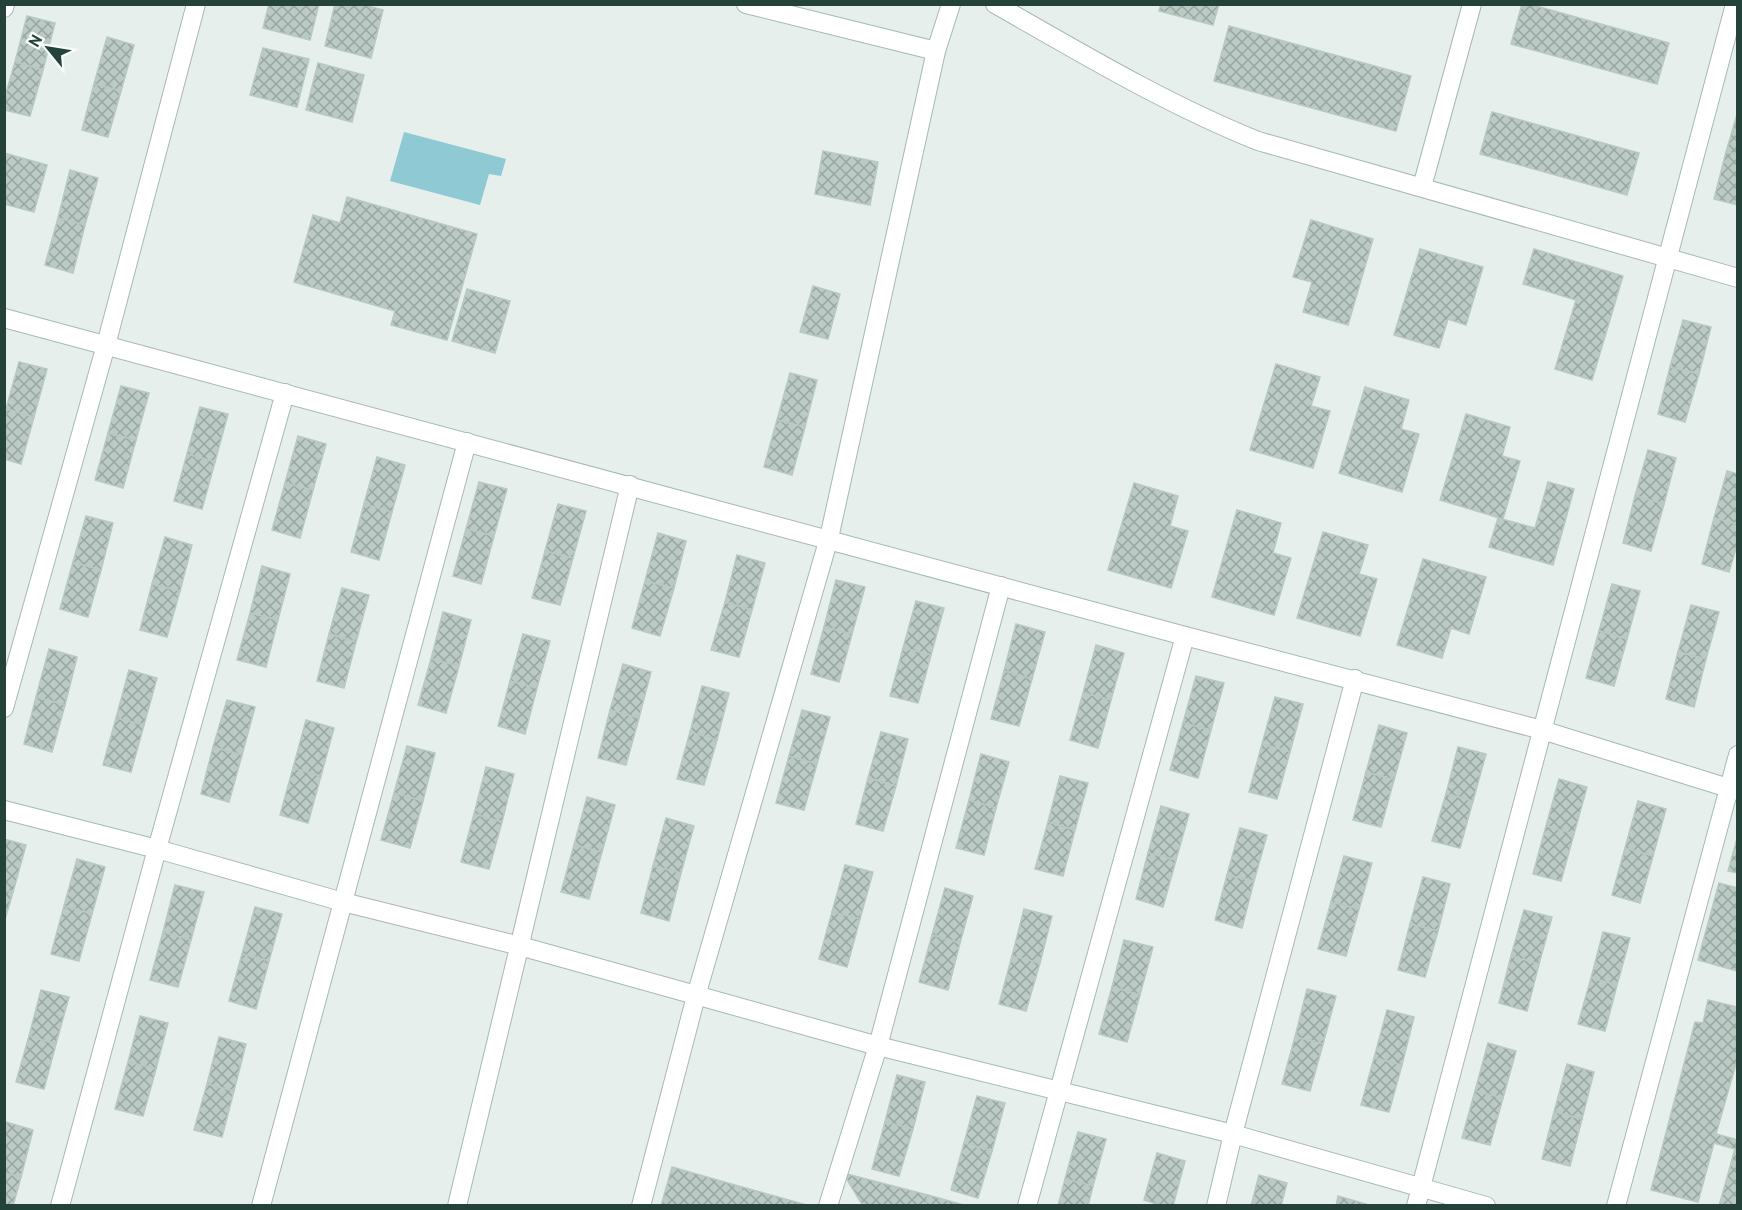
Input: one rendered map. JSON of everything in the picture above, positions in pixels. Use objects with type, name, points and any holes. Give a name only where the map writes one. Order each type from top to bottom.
[{"type":"street","points":[[4,708],[106,345],[196,4]]},
{"type":"street","points":[[746,4],[936,51]]},
{"type":"street","points":[[641,1206],[696,996],[829,538],[936,51],[951,4]]},
{"type":"street","points":[[995,4],[1164,99],[1213,123],[1258,141],[1737,278]]},
{"type":"street","points":[[1422,187],[1472,4]]},
{"type":"street","points":[[1416,1206],[1735,4]]},
{"type":"street","points":[[4,318],[1542,730],[1734,790]]},
{"type":"street","points":[[60,1206],[285,393]]},
{"type":"street","points":[[261,1206],[467,442]]},
{"type":"street","points":[[457,1206],[630,486]]},
{"type":"street","points":[[828,1206],[878,1046],[1001,586]]},
{"type":"street","points":[[1027,1206],[1185,636]]},
{"type":"street","points":[[1216,1206],[1233,1134],[1355,679]]},
{"type":"street","points":[[1616,1206],[1734,790],[1737,755]]},
{"type":"street","points":[[4,810],[157,849],[343,902],[520,946],[878,1046],[1233,1134],[1486,1206]]},
{"type":"water","points":[[404,132],[506,159],[501,176],[489,174],[480,205],[390,181]]},
{"type":"building","points":[[269,4],[319,4],[310,40],[263,28]]},
{"type":"building","points":[[335,4],[361,4],[383,10],[371,58],[325,46]]},
{"type":"building","points":[[1161,4],[1219,4],[1213,25],[1159,11]]},
{"type":"building","points":[[1522,4],[1669,43],[1657,84],[1511,44]]},
{"type":"building","points":[[27,16],[55,23],[43,70],[15,62]]},
{"type":"building","points":[[1229,26],[1411,76],[1396,131],[1214,81]]},
{"type":"building","points":[[107,37],[134,45],[121,91],[94,84]]},
{"type":"building","points":[[263,48],[309,59],[297,107],[250,95]]},
{"type":"building","points":[[15,62],[43,70],[30,116],[4,110],[4,100]]},
{"type":"building","points":[[318,63],[364,75],[352,122],[306,110]]},
{"type":"building","points":[[94,84],[121,91],[108,137],[82,130]]},
{"type":"building","points":[[1738,111],[1738,155],[1726,152]]},
{"type":"building","points":[[1492,112],[1639,153],[1627,195],[1480,154]]},
{"type":"building","points":[[823,151],[878,162],[870,205],[815,194]]},
{"type":"building","points":[[1726,152],[1738,155],[1738,205],[1714,199]]},
{"type":"building","points":[[4,153],[47,165],[34,212],[4,204]]},
{"type":"building","points":[[70,170],[98,178],[85,225],[58,218]]},
{"type":"building","points":[[347,197],[477,234],[447,340],[391,325],[395,311],[294,282],[313,215],[340,223]]},
{"type":"building","points":[[58,218],[85,225],[73,273],[45,265]]},
{"type":"building","points":[[1311,220],[1373,239],[1348,325],[1303,312],[1312,282],[1293,277]]},
{"type":"building","points":[[1420,249],[1483,267],[1466,325],[1448,319],[1439,348],[1394,335]]},
{"type":"building","points":[[1534,249],[1623,276],[1592,380],[1555,369],[1576,300],[1523,284]]},
{"type":"building","points":[[813,286],[840,294],[828,339],[800,332]]},
{"type":"building","points":[[467,289],[510,301],[495,353],[452,341]]},
{"type":"building","points":[[1683,320],[1711,327],[1699,374],[1670,367]]},
{"type":"building","points":[[19,362],[47,369],[34,417],[6,409]]},
{"type":"building","points":[[1276,364],[1320,377],[1311,406],[1330,411],[1313,468],[1250,450]]},
{"type":"building","points":[[1670,367],[1699,374],[1685,422],[1658,414]]},
{"type":"building","points":[[790,373],[817,380],[805,427],[777,420]]},
{"type":"building","points":[[121,386],[149,393],[136,440],[108,433]]},
{"type":"building","points":[[1365,387],[1409,400],[1401,429],[1419,434],[1402,492],[1339,473]]},
{"type":"building","points":[[200,407],[228,414],[215,462],[187,454]]},
{"type":"building","points":[[6,409],[34,417],[21,464],[4,459]]},
{"type":"building","points":[[1466,414],[1510,427],[1502,456],[1520,461],[1503,519],[1440,500]]},
{"type":"building","points":[[777,420],[805,427],[792,475],[764,467]]},
{"type":"building","points":[[108,433],[136,440],[123,488],[95,480]]},
{"type":"building","points":[[298,436],[326,444],[313,490],[285,483]]},
{"type":"building","points":[[1648,450],[1676,458],[1664,504],[1635,496]]},
{"type":"building","points":[[187,454],[215,462],[202,509],[174,501]]},
{"type":"building","points":[[377,457],[405,465],[392,512],[364,504]]},
{"type":"building","points":[[1727,471],[1738,474],[1738,524],[1714,518]]},
{"type":"building","points":[[479,482],[507,489],[494,536],[466,529]]},
{"type":"building","points":[[1548,482],[1574,489],[1553,565],[1489,547],[1498,518],[1535,528]]},
{"type":"building","points":[[285,483],[313,490],[300,538],[272,530]]},
{"type":"building","points":[[1134,483],[1178,496],[1170,526],[1188,531],[1171,588],[1108,570]]},
{"type":"building","points":[[1635,496],[1664,504],[1651,551],[1623,543]]},
{"type":"building","points":[[364,504],[392,512],[379,560],[351,552]]},
{"type":"building","points":[[558,504],[586,511],[573,558],[545,551]]},
{"type":"building","points":[[1237,510],[1281,523],[1273,553],[1291,558],[1274,615],[1212,597]]},
{"type":"building","points":[[86,516],[113,523],[101,570],[73,562]]},
{"type":"building","points":[[1714,518],[1738,524],[1738,542],[1729,572],[1702,564]]},
{"type":"building","points":[[466,529],[494,536],[481,584],[453,576]]},
{"type":"building","points":[[1323,532],[1368,545],[1359,574],[1377,579],[1360,636],[1297,618]]},
{"type":"building","points":[[658,533],[686,541],[674,588],[645,581]]},
{"type":"building","points":[[165,537],[192,545],[180,591],[152,584]]},
{"type":"building","points":[[545,551],[573,558],[560,605],[532,598]]},
{"type":"building","points":[[737,555],[765,563],[752,610],[725,602]]},
{"type":"building","points":[[1423,559],[1486,577],[1469,634],[1451,628],[1442,658],[1397,645]]},
{"type":"building","points":[[73,562],[101,570],[88,617],[60,609]]},
{"type":"building","points":[[262,566],[290,574],[278,620],[250,613]]},
{"type":"building","points":[[836,580],[865,587],[852,634],[824,627]]},
{"type":"building","points":[[645,581],[674,588],[660,636],[632,628]]},
{"type":"building","points":[[152,584],[180,591],[167,637],[140,630]]},
{"type":"building","points":[[1612,584],[1640,591],[1627,639],[1599,631]]},
{"type":"building","points":[[342,588],[369,595],[356,642],[329,634]]},
{"type":"building","points":[[916,601],[944,608],[931,655],[903,648]]},
{"type":"building","points":[[725,602],[752,610],[739,657],[711,650]]},
{"type":"building","points":[[1691,605],[1719,612],[1706,659],[1678,652]]},
{"type":"building","points":[[443,612],[471,620],[459,666],[431,659]]},
{"type":"building","points":[[250,613],[278,620],[266,667],[237,660]]},
{"type":"building","points":[[1016,624],[1045,632],[1032,679],[1004,671]]},
{"type":"building","points":[[824,627],[852,634],[839,682],[811,674]]},
{"type":"building","points":[[1599,631],[1627,639],[1614,686],[1586,678]]},
{"type":"building","points":[[329,634],[356,642],[344,688],[317,681]]},
{"type":"building","points":[[523,634],[550,641],[537,688],[510,681]]},
{"type":"building","points":[[1096,645],[1124,653],[1111,700],[1083,693]]},
{"type":"building","points":[[903,648],[931,655],[918,703],[890,696]]},
{"type":"building","points":[[49,649],[77,657],[65,705],[36,697]]},
{"type":"building","points":[[1678,652],[1706,659],[1694,707],[1666,699]]},
{"type":"building","points":[[431,659],[459,666],[446,713],[418,705]]},
{"type":"building","points":[[623,664],[651,672],[639,718],[610,710]]},
{"type":"building","points":[[129,670],[157,678],[144,725],[116,718]]},
{"type":"building","points":[[1004,671],[1032,679],[1019,726],[991,719]]},
{"type":"building","points":[[1196,676],[1224,683],[1211,730],[1183,723]]},
{"type":"building","points":[[510,681],[537,688],[525,734],[498,726]]},
{"type":"building","points":[[702,686],[729,693],[717,740],[690,732]]},
{"type":"building","points":[[1083,693],[1111,700],[1098,748],[1070,740]]},
{"type":"building","points":[[36,697],[65,705],[52,752],[24,744]]},
{"type":"building","points":[[1275,697],[1303,704],[1290,752],[1262,744]]},
{"type":"building","points":[[227,700],[255,707],[242,755],[213,747]]},
{"type":"building","points":[[610,710],[639,718],[626,765],[598,758]]},
{"type":"building","points":[[802,710],[830,717],[817,764],[789,756]]},
{"type":"building","points":[[116,718],[144,725],[131,772],[103,765]]},
{"type":"building","points":[[306,720],[334,728],[321,776],[293,768]]},
{"type":"building","points":[[1183,723],[1211,730],[1198,778],[1170,770]]},
{"type":"building","points":[[1379,725],[1407,733],[1394,780],[1366,772]]},
{"type":"building","points":[[690,732],[717,740],[704,785],[677,779]]},
{"type":"building","points":[[881,732],[908,739],[896,786],[868,778]]},
{"type":"building","points":[[1262,744],[1290,752],[1277,799],[1249,792]]},
{"type":"building","points":[[407,746],[435,753],[423,801],[394,793]]},
{"type":"building","points":[[213,747],[242,755],[229,802],[201,794]]},
{"type":"building","points":[[1458,747],[1486,754],[1473,801],[1446,794]]},
{"type":"building","points":[[981,754],[1009,762],[996,808],[969,800]]},
{"type":"building","points":[[789,756],[817,764],[804,810],[776,803]]},
{"type":"building","points":[[486,767],[514,774],[502,822],[474,814]]},
{"type":"building","points":[[293,768],[321,776],[308,823],[280,815]]},
{"type":"building","points":[[1366,772],[1394,780],[1381,827],[1353,820]]},
{"type":"building","points":[[1060,776],[1088,783],[1075,830],[1048,822]]},
{"type":"building","points":[[868,778],[896,786],[883,831],[856,824]]},
{"type":"building","points":[[1559,779],[1587,787],[1574,834],[1546,826]]},
{"type":"building","points":[[394,793],[423,801],[410,848],[381,840]]},
{"type":"building","points":[[1446,794],[1473,801],[1460,848],[1432,841]]},
{"type":"building","points":[[587,797],[615,805],[602,852],[574,845]]},
{"type":"building","points":[[969,800],[996,808],[984,855],[956,848]]},
{"type":"building","points":[[1638,801],[1666,809],[1653,856],[1625,848]]},
{"type":"building","points":[[1161,806],[1189,814],[1176,860],[1148,853]]},
{"type":"building","points":[[474,814],[502,822],[489,869],[461,862]]},
{"type":"building","points":[[666,818],[694,826],[681,873],[653,866]]},
{"type":"building","points":[[1048,822],[1075,830],[1063,876],[1035,869]]},
{"type":"building","points":[[1546,826],[1574,834],[1561,881],[1533,874]]},
{"type":"building","points":[[1240,828],[1267,835],[1254,881],[1227,875]]},
{"type":"building","points":[[1738,835],[1738,873],[1728,871]]},
{"type":"building","points":[[4,839],[26,845],[13,892],[4,890]]},
{"type":"building","points":[[574,845],[602,852],[589,899],[561,892]]},
{"type":"building","points":[[1625,848],[1653,856],[1640,903],[1612,895]]},
{"type":"building","points":[[1148,853],[1176,860],[1163,907],[1136,899]]},
{"type":"building","points":[[1344,856],[1372,863],[1359,909],[1331,902]]},
{"type":"building","points":[[77,859],[105,867],[92,914],[64,906]]},
{"type":"building","points":[[845,865],[873,872],[860,919],[832,912]]},
{"type":"building","points":[[653,866],[681,873],[669,921],[641,913]]},
{"type":"building","points":[[1227,875],[1254,881],[1242,928],[1215,920]]},
{"type":"building","points":[[1423,877],[1450,884],[1438,931],[1410,924]]},
{"type":"building","points":[[1719,883],[1738,888],[1737,971],[1698,960]]},
{"type":"building","points":[[175,885],[204,892],[191,940],[163,932]]},
{"type":"building","points":[[945,888],[973,896],[960,943],[932,935]]},
{"type":"building","points":[[4,890],[13,892],[4,923]]},
{"type":"building","points":[[1331,902],[1359,909],[1346,956],[1318,949]]},
{"type":"building","points":[[64,906],[92,914],[79,961],[51,954]]},
{"type":"building","points":[[255,907],[282,914],[269,961],[242,954]]},
{"type":"building","points":[[1024,909],[1052,916],[1040,963],[1012,956]]},
{"type":"building","points":[[1524,910],[1552,917],[1539,964],[1511,956]]},
{"type":"building","points":[[832,912],[860,919],[847,967],[819,959]]},
{"type":"building","points":[[1410,924],[1438,931],[1425,977],[1398,970]]},
{"type":"building","points":[[163,932],[191,940],[178,987],[150,980]]},
{"type":"building","points":[[1603,932],[1630,938],[1617,985],[1591,978]]},
{"type":"building","points":[[932,935],[960,943],[948,990],[919,982]]},
{"type":"building","points":[[1124,940],[1153,947],[1140,995],[1112,987]]},
{"type":"building","points":[[242,954],[269,961],[256,1009],[229,1001]]},
{"type":"building","points":[[1012,956],[1040,963],[1026,1011],[999,1004]]},
{"type":"building","points":[[1511,956],[1539,964],[1527,1011],[1499,1003]]},
{"type":"building","points":[[1591,978],[1617,985],[1605,1031],[1578,1024]]},
{"type":"building","points":[[1112,987],[1140,995],[1127,1042],[1099,1034]]},
{"type":"building","points":[[1307,989],[1336,996],[1323,1044],[1295,1037]]},
{"type":"building","points":[[41,990],[69,997],[56,1044],[29,1036]]},
{"type":"building","points":[[1708,1000],[1738,1006],[1738,1057],[1716,1134],[1738,1140],[1738,1206],[1719,1206],[1735,1149],[1714,1143],[1698,1202],[1651,1190],[1695,1022],[1703,1023]]},
{"type":"building","points":[[1387,1010],[1414,1017],[1402,1065],[1374,1058]]},
{"type":"building","points":[[140,1016],[168,1023],[156,1069],[128,1062]]},
{"type":"building","points":[[29,1036],[56,1044],[44,1089],[16,1082]]},
{"type":"building","points":[[219,1037],[246,1044],[234,1091],[207,1084]]},
{"type":"building","points":[[1295,1037],[1323,1044],[1310,1091],[1282,1084]]},
{"type":"building","points":[[1488,1043],[1516,1051],[1503,1098],[1475,1091]]},
{"type":"building","points":[[1374,1058],[1402,1065],[1389,1112],[1361,1105]]},
{"type":"building","points":[[128,1062],[156,1069],[143,1116],[115,1109]]},
{"type":"building","points":[[1567,1064],[1594,1072],[1582,1119],[1554,1112]]},
{"type":"building","points":[[897,1075],[925,1082],[913,1129],[885,1122]]},
{"type":"building","points":[[207,1084],[234,1091],[222,1137],[194,1130]]},
{"type":"building","points":[[1475,1091],[1503,1098],[1490,1145],[1462,1138]]},
{"type":"building","points":[[977,1096],[1005,1103],[992,1151],[964,1143]]},
{"type":"building","points":[[1554,1112],[1582,1119],[1570,1166],[1542,1159]]},
{"type":"building","points":[[6,1122],[33,1130],[21,1177],[4,1173]]},
{"type":"building","points":[[885,1122],[913,1129],[899,1176],[872,1169]]},
{"type":"building","points":[[1078,1132],[1106,1139],[1093,1186],[1065,1179]]},
{"type":"building","points":[[964,1143],[992,1151],[978,1198],[951,1190]]},
{"type":"building","points":[[1157,1153],[1185,1161],[1173,1206],[1163,1206],[1144,1200]]},
{"type":"building","points":[[672,1167],[742,1187],[737,1206],[661,1206]]},
{"type":"building","points":[[4,1173],[21,1177],[13,1206],[4,1206]]},
{"type":"building","points":[[843,1173],[928,1195],[926,1206],[863,1206]]},
{"type":"building","points":[[1259,1175],[1287,1183],[1281,1206],[1251,1206]]},
{"type":"building","points":[[1065,1179],[1093,1186],[1088,1206],[1058,1206]]},
{"type":"building","points":[[742,1187],[807,1205],[807,1206],[737,1206]]},
{"type":"building","points":[[928,1195],[967,1206],[926,1206]]},
{"type":"building","points":[[1338,1196],[1366,1204],[1366,1206],[1336,1206]]}]
